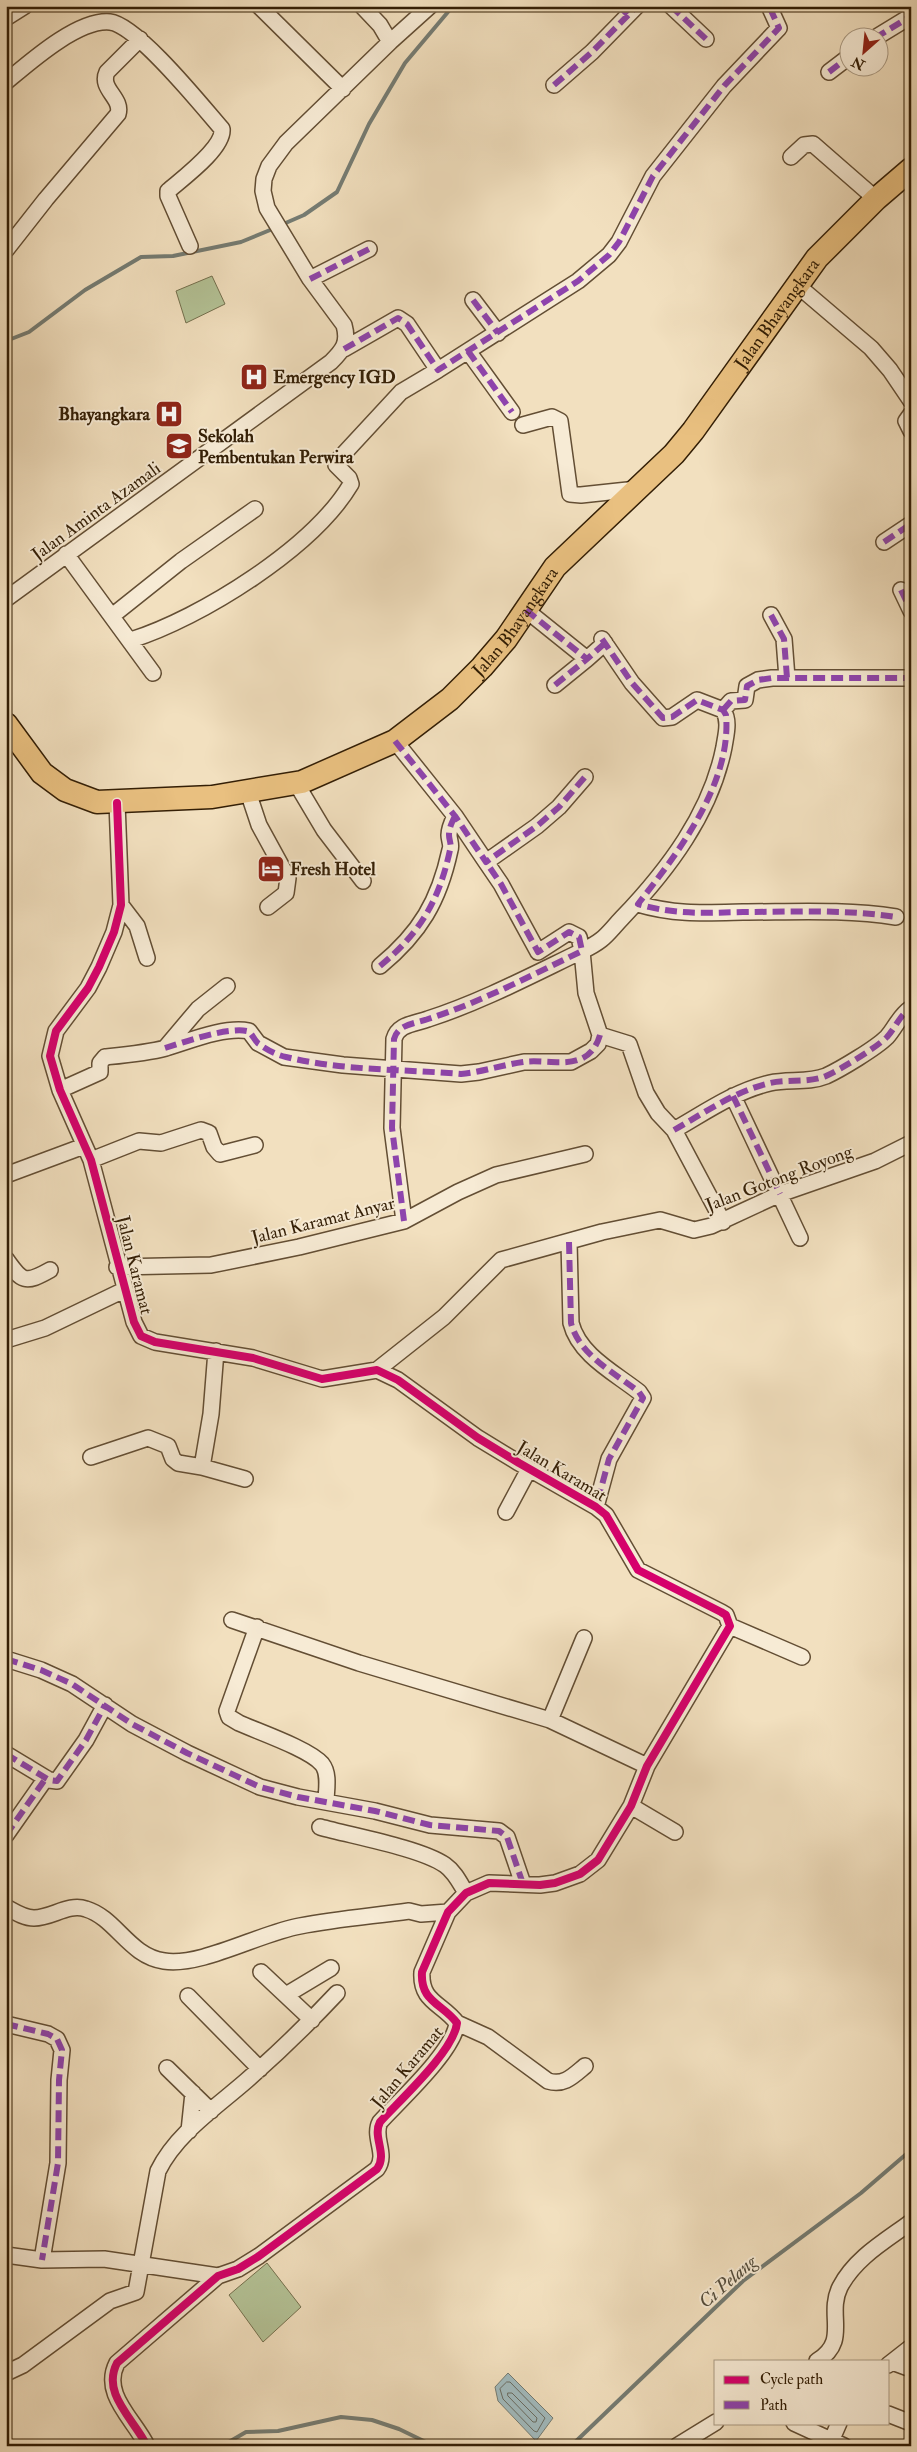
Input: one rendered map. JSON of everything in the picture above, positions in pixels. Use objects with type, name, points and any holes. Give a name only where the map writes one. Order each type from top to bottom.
[{"type":"highway","name":"Jalan Bhayangkara","points":[[6,724],[34,764],[54,783],[88,799],[117,803],[212,797],[296,783],[395,742],[450,698],[482,667],[506,638],[555,567],[674,454],[693,431],[817,258],[876,199],[911,169]]},
{"type":"street","points":[[6,18],[26,6]]},
{"type":"street","points":[[259,6],[343,89]]},
{"type":"street","points":[[362,6],[380,25],[390,42]]},
{"type":"street","points":[[344,349],[346,334],[344,325],[310,280],[267,208],[263,191],[268,166],[286,143],[430,6]]},
{"type":"street","points":[[671,6],[706,39]]},
{"type":"street","points":[[131,640],[169,626],[228,594],[309,532],[351,484],[349,478],[336,465],[338,460],[401,392],[578,280],[609,255],[620,242],[652,176],[724,86],[779,28],[769,6]]},
{"type":"street","points":[[554,85],[592,52],[628,9]]},
{"type":"street","points":[[890,29],[911,16]]},
{"type":"street","points":[[6,82],[52,46],[88,26],[110,22],[140,39],[222,128],[223,134],[218,145],[168,192],[168,196],[190,246]]},
{"type":"street","points":[[6,250],[46,199],[118,114],[118,105],[106,87],[104,78],[107,72],[140,39]]},
{"type":"street","points":[[829,72],[840,64]]},
{"type":"street","points":[[791,157],[804,144],[813,144],[876,199]]},
{"type":"street","points":[[310,280],[369,249]]},
{"type":"street","points":[[797,285],[871,348],[890,370],[911,401]]},
{"type":"street","points":[[473,300],[498,332]]},
{"type":"street","name":"Jalan Aminta Azamali","points":[[6,599],[331,362],[344,349],[398,318],[407,324],[438,370]]},
{"type":"street","points":[[468,351],[512,412]]},
{"type":"street","points":[[911,414],[906,421],[911,431]]},
{"type":"street","points":[[523,425],[552,417],[560,421],[570,494],[581,495],[637,489]]},
{"type":"street","points":[[112,616],[181,561],[255,509]]},
{"type":"street","points":[[884,542],[911,524]]},
{"type":"street","points":[[66,554],[131,640],[153,673]]},
{"type":"street","points":[[901,590],[911,611]]},
{"type":"street","points":[[526,610],[587,659]]},
{"type":"street","points":[[771,615],[784,639],[787,678]]},
{"type":"street","points":[[404,1221],[392,1128],[395,1069],[394,1040],[396,1032],[401,1027],[491,993],[582,951],[608,936],[621,919],[638,904],[664,871],[695,823],[714,785],[726,734],[726,715],[723,710],[697,700],[672,717],[663,718],[632,683],[603,641],[587,659],[555,685]]},
{"type":"street","points":[[723,710],[731,700],[744,700],[749,684],[758,680],[787,678],[911,678]]},
{"type":"street","points":[[60,1090],[100,1072],[100,1063],[105,1057],[165,1048],[190,1040],[246,1030],[258,1043],[284,1057],[343,1065],[461,1074],[524,1062],[571,1062],[591,1051],[598,1044],[600,1035],[586,993],[579,937],[569,932],[538,952],[501,884],[455,816],[395,742]]},
{"type":"street","points":[[486,862],[537,826],[559,807],[585,777]]},
{"type":"street","points":[[296,783],[324,830],[363,882]]},
{"type":"street","points":[[248,792],[259,824],[288,878],[286,893],[268,908]]},
{"type":"street","name":"Jalan Karamat","points":[[117,803],[121,906],[114,932],[96,974],[54,1037],[50,1056],[60,1090],[91,1160],[107,1217],[117,1268],[137,1330],[147,1340],[216,1351],[275,1364],[322,1379],[376,1370],[398,1380],[478,1438],[596,1507],[606,1515],[638,1570],[726,1615],[730,1626],[647,1766],[632,1806],[598,1860],[569,1880],[555,1883],[489,1883],[466,1893],[448,1912],[422,1972],[422,1982],[427,1996],[457,2023],[452,2040],[378,2126],[382,2158],[377,2168],[259,2256],[238,2269],[218,2276]]},
{"type":"street","points":[[380,966],[419,929],[428,914],[451,850],[449,834],[455,816]]},
{"type":"street","points":[[638,904],[681,914],[834,913],[875,914],[896,917]]},
{"type":"street","points":[[121,906],[136,926],[147,958]]},
{"type":"street","points":[[165,1048],[198,1009],[227,986]]},
{"type":"street","points":[[674,1130],[733,1096],[769,1083],[824,1077],[884,1039],[892,1030],[896,1021],[911,1008]]},
{"type":"street","points":[[600,1035],[629,1044],[646,1093],[658,1113],[674,1130],[723,1222]]},
{"type":"street","points":[[733,1096],[800,1238]]},
{"type":"street","points":[[91,1160],[139,1141],[160,1143],[201,1130],[208,1133],[214,1147],[220,1154],[255,1145]]},
{"type":"street","name":"Jalan Gotong Royong","points":[[376,1370],[444,1317],[500,1260],[660,1220],[694,1230],[723,1222],[780,1194],[875,1161],[911,1143]]},
{"type":"street","points":[[6,1175],[84,1146]]},
{"type":"street","name":"Jalan Karamat Anyar","points":[[117,1268],[179,1267],[224,1262],[404,1221],[458,1192],[496,1175],[585,1154]]},
{"type":"street","points":[[569,1242],[571,1323],[574,1333],[589,1353],[639,1392],[643,1398],[609,1459],[596,1507]]},
{"type":"street","points":[[6,1259],[23,1279],[29,1281],[50,1270]]},
{"type":"street","points":[[6,1340],[45,1328],[124,1290]]},
{"type":"street","points":[[202,1467],[211,1414],[216,1351]]},
{"type":"street","points":[[91,1457],[148,1438],[168,1446],[175,1462],[202,1467],[245,1479]]},
{"type":"street","points":[[506,1512],[529,1469]]},
{"type":"street","points":[[232,1620],[359,1663],[550,1720],[647,1766]]},
{"type":"street","points":[[730,1626],[802,1657]]},
{"type":"street","points":[[257,1628],[227,1711],[229,1717],[309,1754],[323,1765],[327,1778],[326,1802]]},
{"type":"street","points":[[550,1720],[584,1638]]},
{"type":"street","points":[[6,1659],[41,1670],[72,1684],[132,1724],[221,1770],[260,1787],[375,1811],[430,1825],[499,1831],[507,1837],[523,1884]]},
{"type":"street","points":[[6,1754],[55,1782],[60,1779],[86,1740],[104,1704]]},
{"type":"street","points":[[6,1835],[46,1778]]},
{"type":"street","points":[[632,1806],[674,1832]]},
{"type":"street","points":[[320,1827],[425,1855],[446,1866],[457,1878],[466,1893]]},
{"type":"street","points":[[6,1907],[23,1916],[36,1918],[76,1907],[87,1909],[110,1926],[138,1952],[164,1962],[196,1959],[264,1935],[299,1926],[409,1911],[421,1914],[448,1912]]},
{"type":"street","points":[[286,1995],[330,1968]]},
{"type":"street","points":[[261,1972],[312,2020]]},
{"type":"street","points":[[6,2373],[23,2365],[110,2302],[136,2292],[158,2171],[170,2151],[211,2111],[260,2069],[312,2020],[337,1993]]},
{"type":"street","points":[[188,1996],[260,2069]]},
{"type":"street","points":[[457,2023],[488,2037],[548,2081],[557,2084],[568,2080],[585,2066]]},
{"type":"street","points":[[6,2024],[48,2034],[57,2039],[62,2050],[59,2080],[58,2163],[42,2260]]},
{"type":"street","points":[[167,2068],[211,2111]]},
{"type":"street","points":[[190,2131],[193,2093]]},
{"type":"street","points":[[819,2360],[827,2355],[834,2346],[836,2302],[839,2290],[846,2277],[863,2257],[911,2222]]},
{"type":"street","points":[[6,2255],[42,2260],[104,2259],[218,2276]]},
{"type":"street","points":[[147,2446],[114,2392],[111,2384],[114,2370],[122,2358],[218,2276]]},
{"type":"street","points":[[890,2364],[911,2347]]},
{"type":"street","points":[[890,2364],[911,2369]]},
{"type":"street","points":[[890,2415],[911,2423]]},
{"type":"street","points":[[686,2444],[714,2423]]},
{"type":"street","points":[[796,2424],[835,2444],[838,2424]]},
{"type":"green space","points":[[212,276],[225,304],[186,323],[176,291]]},
{"type":"green space","points":[[267,2263],[301,2307],[263,2342],[229,2295]]},
{"type":"water","points":[[508,2373],[553,2418],[536,2441],[498,2401],[495,2387]]},
{"type":"waterway","points":[[281,225],[304,215],[337,192],[369,124],[405,63],[453,6]]},
{"type":"waterway","points":[[6,341],[29,332],[85,290],[141,257],[173,256],[241,242],[275,228]]},
{"type":"waterway","name":"Ci Pelang","points":[[571,2446],[743,2281],[861,2193],[911,2150]]},
{"type":"waterway","points":[[222,2446],[246,2432],[278,2431],[341,2417],[372,2420],[399,2429],[434,2446]]},
{"type":"marked path","points":[[619,6],[628,15]]},
{"type":"marked path","points":[[554,85],[592,52],[637,6]]},
{"type":"marked path","points":[[671,6],[706,39]]},
{"type":"marked path","points":[[344,349],[398,318],[407,324],[438,370],[578,281],[609,255],[619,242],[653,176],[724,86],[779,28],[769,6]]},
{"type":"marked path","points":[[890,29],[911,16]]},
{"type":"marked path","points":[[829,72],[840,64]]},
{"type":"marked path","points":[[310,279],[369,249]]},
{"type":"marked path","points":[[473,300],[498,333]]},
{"type":"marked path","points":[[468,351],[512,412]]},
{"type":"marked path","points":[[884,542],[911,524]]},
{"type":"marked path","points":[[901,590],[911,611]]},
{"type":"marked path","points":[[526,610],[587,659],[605,643]]},
{"type":"marked path","points":[[771,615],[784,639],[787,678]]},
{"type":"marked path","points":[[602,639],[632,683],[663,718],[672,717],[697,700],[723,710],[726,715],[726,741],[720,767],[711,792],[685,840],[638,904],[652,908],[690,912],[800,911],[877,914],[896,917]]},
{"type":"marked path","points":[[555,685],[587,659]]},
{"type":"marked path","points":[[723,710],[731,701],[745,700],[747,686],[758,680],[772,678],[911,678]]},
{"type":"marked path","points":[[395,741],[455,816],[486,862],[537,826],[559,807],[585,777]]},
{"type":"marked path","points":[[380,966],[394,954],[417,928],[434,900],[451,848],[449,835],[455,816]]},
{"type":"marked path","points":[[404,1221],[392,1128],[394,1039],[396,1034],[407,1025],[448,1012],[487,996],[582,951],[579,937],[569,932],[538,952],[501,884],[486,862]]},
{"type":"marked path","points":[[674,1130],[744,1091],[770,1083],[813,1079],[832,1073],[882,1042],[903,1014],[911,1008]]},
{"type":"marked path","points":[[165,1048],[217,1033],[239,1030],[247,1031],[257,1043],[272,1052],[308,1062],[351,1067],[461,1074],[523,1062],[568,1062],[578,1060],[587,1056],[600,1035]]},
{"type":"marked path","points":[[733,1096],[780,1194]]},
{"type":"marked path","points":[[569,1242],[571,1323],[575,1334],[590,1354],[639,1392],[643,1398],[609,1459],[596,1507]]},
{"type":"marked path","points":[[6,1659],[41,1670],[72,1684],[132,1724],[187,1753],[260,1787],[298,1797],[375,1811],[430,1825],[499,1831],[507,1837],[523,1884]]},
{"type":"marked path","points":[[6,1754],[49,1780],[57,1781],[86,1740],[105,1705]]},
{"type":"marked path","points":[[6,1835],[46,1778]]},
{"type":"marked path","points":[[6,2024],[48,2034],[57,2039],[62,2050],[59,2080],[58,2163],[42,2260]]},
{"type":"cycle path","points":[[117,803],[121,905],[114,932],[88,988],[56,1031],[50,1056],[60,1090],[91,1160],[134,1322],[141,1336],[155,1342],[253,1358],[322,1379],[377,1370],[398,1380],[478,1438],[596,1507],[606,1515],[638,1570],[726,1615],[730,1626],[647,1766],[631,1806],[598,1860],[580,1874],[555,1883],[540,1885],[489,1883],[466,1893],[448,1912],[422,1972],[422,1982],[428,1996],[457,2023],[454,2034],[437,2061],[380,2122],[378,2134],[381,2157],[377,2169],[259,2256],[238,2269],[218,2276],[117,2363],[113,2374],[116,2396],[147,2446]]},
{"type":"place","name":"Emergency IGD","points":[[254,377]]},
{"type":"place","name":"Bhayangkara","points":[[169,414]]},
{"type":"place","name":"Sekolah Pembentukan Perwira","points":[[179,446]]},
{"type":"place","name":"Fresh Hotel","points":[[271,869]]}]
